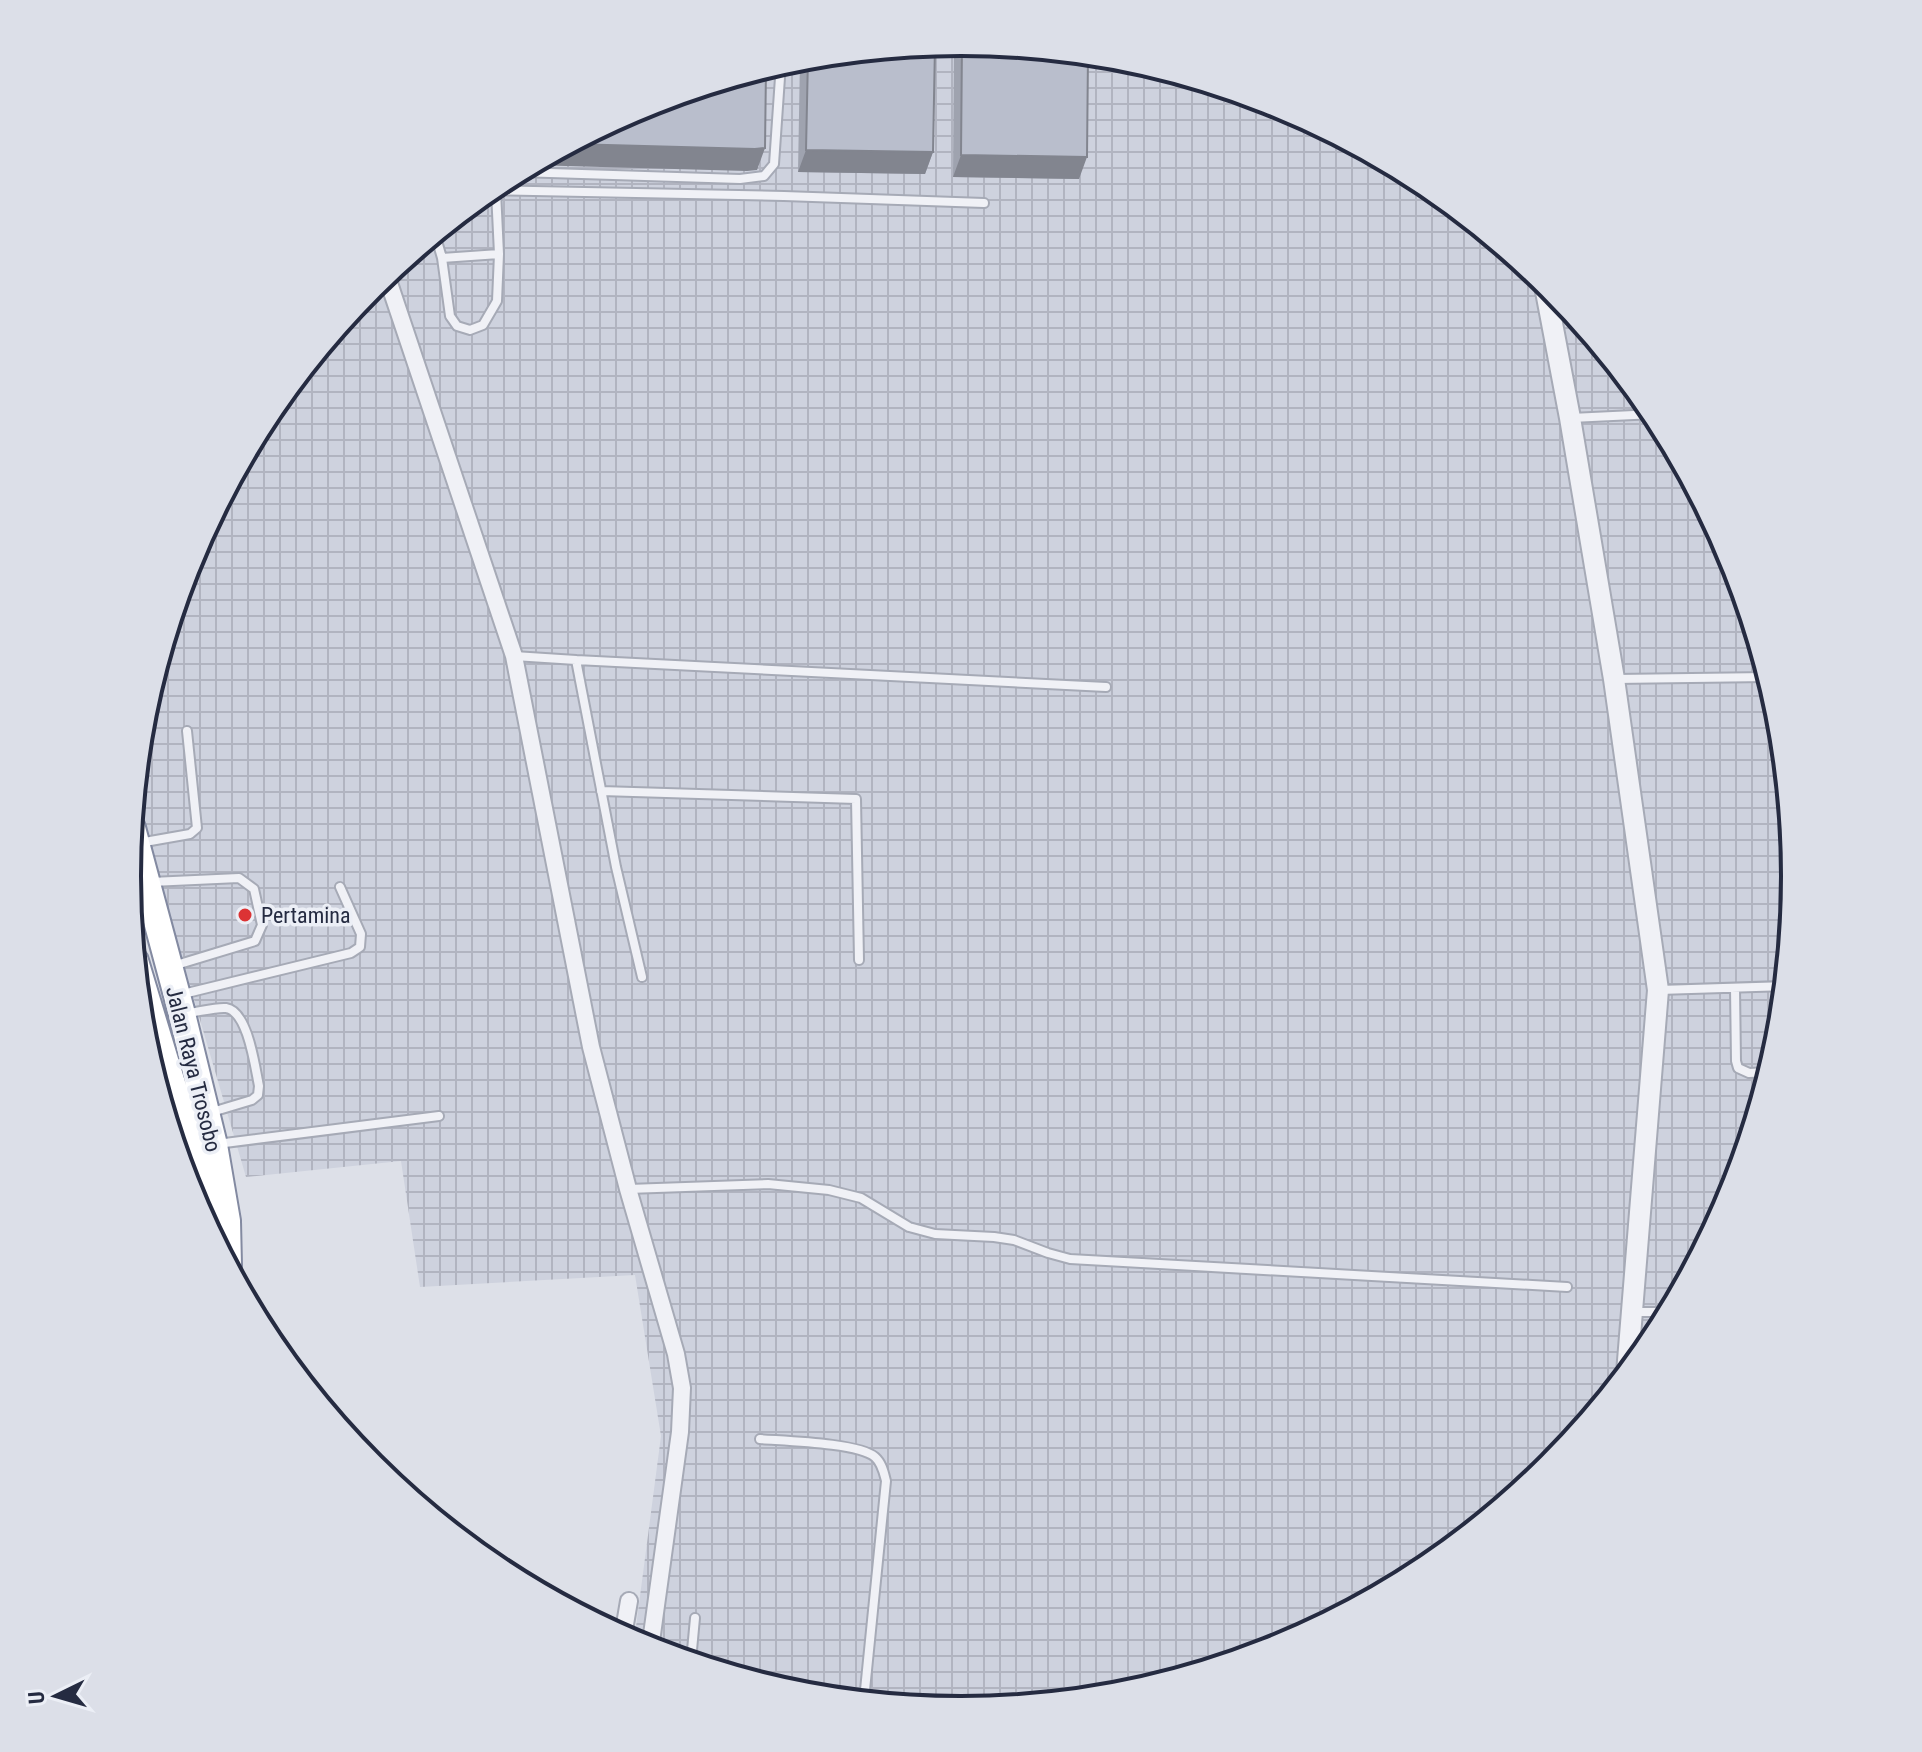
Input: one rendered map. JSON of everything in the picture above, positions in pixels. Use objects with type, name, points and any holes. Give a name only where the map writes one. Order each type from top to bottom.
[{"type":"highway","name":"Jalan Raya Trosobo","points":[[141,864],[207,1114],[227,1221],[227,1242]]},
{"type":"highway","name":"Jalan Raya Trosobo","points":[[156,1031],[195,1168]]},
{"type":"street","points":[[390,287],[514,656],[591,1047],[676,1354],[682,1388],[680,1432],[652,1636]]},
{"type":"street","points":[[1548,304],[1614,679],[1658,990],[1629,1352]]},
{"type":"street","points":[[625,1624],[629,1601]]},
{"type":"lane","points":[[540,173],[740,179],[764,176],[774,164],[780,77]]},
{"type":"lane","points":[[511,190],[984,203]]},
{"type":"lane","points":[[438,244],[450,316],[457,326],[470,330],[483,325],[497,301],[499,254],[493,202]]},
{"type":"lane","points":[[442,258],[499,254]]},
{"type":"lane","points":[[1570,418],[1639,415]]},
{"type":"lane","points":[[514,656],[1106,687]]},
{"type":"lane","points":[[576,660],[616,867],[642,977]]},
{"type":"lane","points":[[1614,679],[1756,677]]},
{"type":"lane","points":[[142,836],[190,834],[197,828],[187,731]]},
{"type":"lane","points":[[601,791],[856,799],[859,960]]},
{"type":"lane","points":[[146,882],[239,878],[254,889],[262,925],[255,941],[169,968]]},
{"type":"lane","points":[[179,1005],[351,953],[360,947],[361,934],[340,887]]},
{"type":"lane","points":[[1658,990],[1773,986]]},
{"type":"lane","points":[[1735,988],[1736,1061],[1738,1068],[1757,1073]]},
{"type":"lane","points":[[179,1005],[226,1008],[236,1013],[244,1023],[259,1086],[258,1095],[252,1100],[207,1114]]},
{"type":"lane","points":[[214,1145],[439,1116]]},
{"type":"lane","points":[[628,1189],[768,1184],[829,1190],[861,1198],[909,1227],[935,1234],[1014,1240],[1070,1259],[1567,1287]]},
{"type":"lane","points":[[1632,1312],[1655,1312]]},
{"type":"lane","points":[[760,1439],[856,1449],[875,1457],[883,1470],[886,1481],[865,1690]]},
{"type":"lane","points":[[692,1650],[695,1618]]},
{"type":"shaded area","points":[[961,56],[1068,63],[1121,72],[1173,84],[1275,118],[1371,166],[1417,194],[1502,259],[1541,296],[1578,335],[1643,420],[1671,466],[1719,562],[1753,664],[1765,716],[1774,769],[1781,876],[1774,983],[1765,1036],[1753,1088],[1719,1190],[1671,1286],[1643,1332],[1578,1417],[1541,1456],[1502,1493],[1417,1558],[1371,1586],[1275,1634],[1173,1668],[1121,1680],[1068,1689],[961,1696],[854,1689],[801,1680],[749,1668],[647,1634],[636,1629],[661,1436],[635,1275],[420,1287],[401,1161],[246,1177],[143,825],[157,716],[169,664],[203,562],[251,466],[279,420],[344,335],[381,296],[420,259],[505,194],[551,166],[647,118],[749,84],[801,72],[854,63]]},
{"type":"building","points":[[962,56],[1088,66],[1087,157],[961,155]]},
{"type":"building","points":[[935,57],[933,152],[806,150],[808,71],[854,63]]},
{"type":"building","points":[[766,80],[765,148],[591,145],[647,118]]},
{"type":"place","name":"Pertamina","points":[[245,915]]}]
